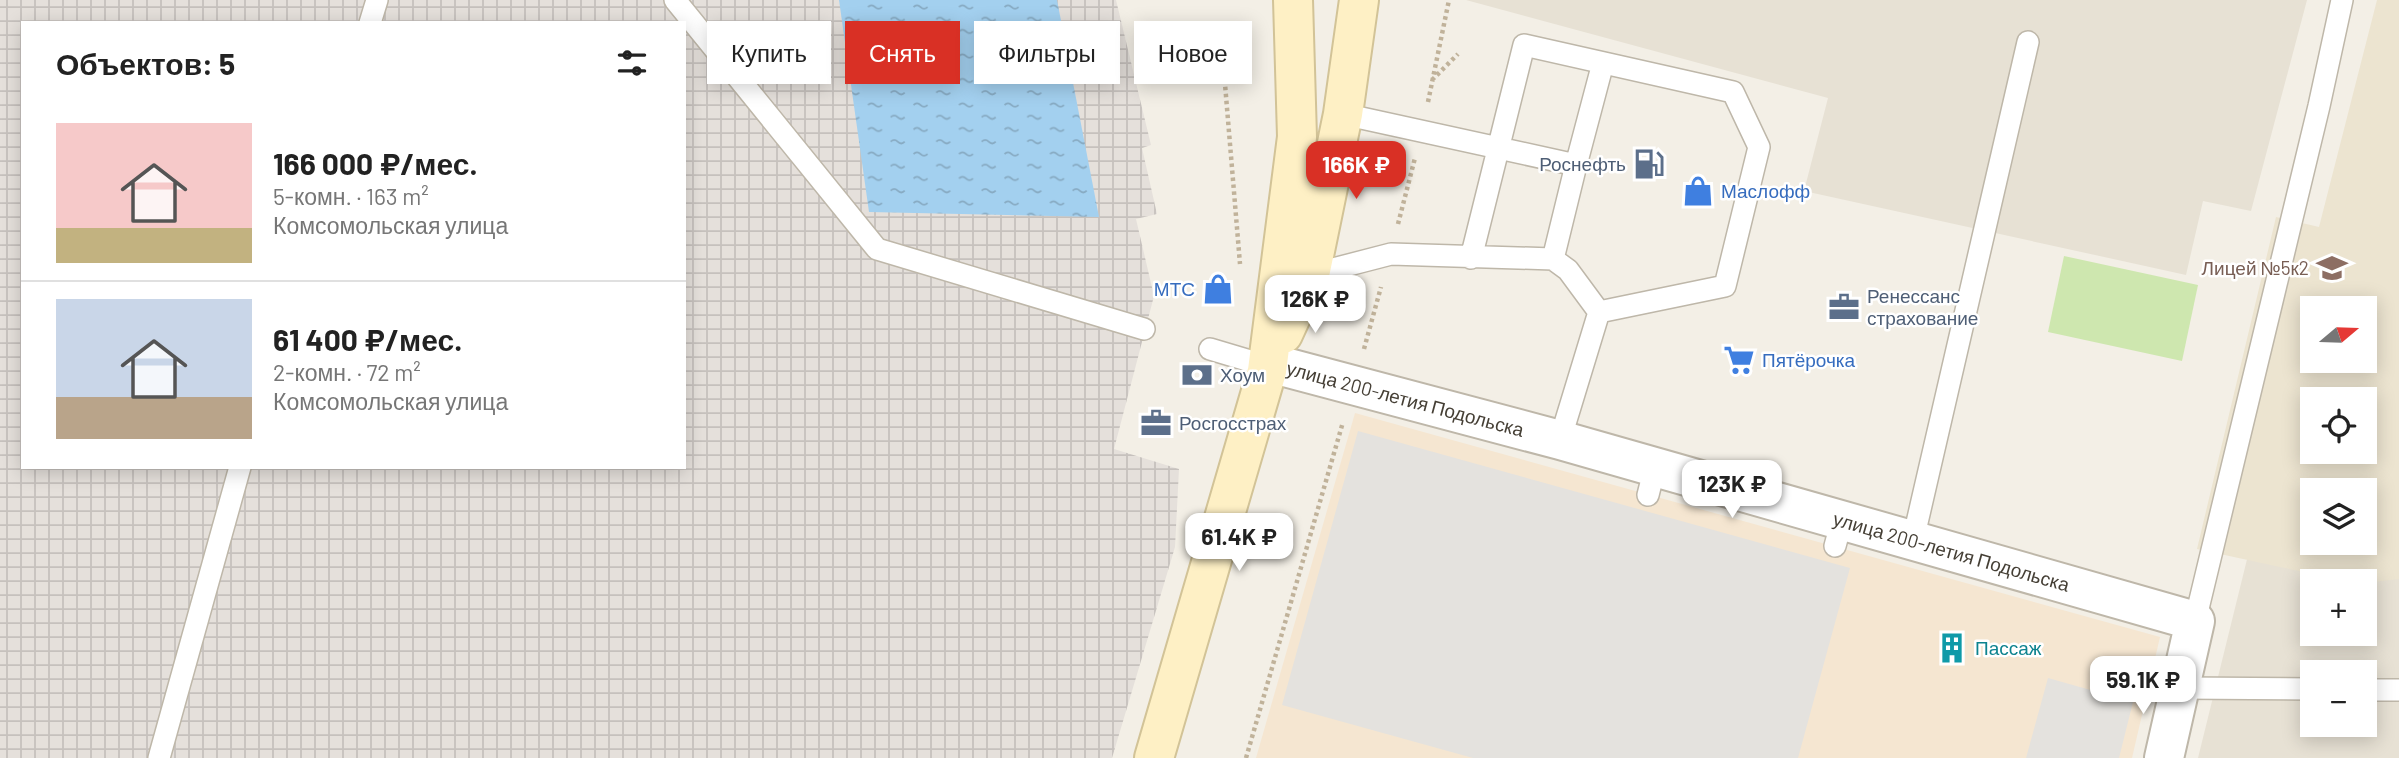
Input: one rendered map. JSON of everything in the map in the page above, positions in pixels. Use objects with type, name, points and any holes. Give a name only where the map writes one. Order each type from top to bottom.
[{"type":"main road","points":[[1268,367],[1297,138],[1293,0]]},
{"type":"main road","points":[[1154,758],[1268,367],[1310,275],[1343,114],[1359,0]]},
{"type":"street","name":"улица 200-летия Подольска","points":[[1268,367],[1560,440],[1651,481],[1838,533],[1913,540],[2089,603],[2195,621]]},
{"type":"street","points":[[2164,758],[2195,621]]},
{"type":"lane","points":[[371,21],[377,0]]},
{"type":"lane","points":[[675,0],[877,249],[1144,329]]},
{"type":"lane","points":[[2195,621],[2342,0]]},
{"type":"lane","points":[[1913,540],[2028,43]]},
{"type":"lane","points":[[1471,258],[1524,45],[1733,92],[1759,147],[1725,286],[1599,312]]},
{"type":"lane","points":[[1553,259],[1603,63]]},
{"type":"lane","points":[[1343,114],[1576,165]]},
{"type":"lane","points":[[1310,275],[1391,254],[1553,259],[1567,270],[1599,312]]},
{"type":"lane","points":[[1560,440],[1599,312]]},
{"type":"lane","points":[[1210,349],[1268,367]]},
{"type":"lane","points":[[159,758],[239,469]]},
{"type":"lane","points":[[2181,688],[2300,689]]},
{"type":"lane","points":[[2377,690],[2399,690]]},
{"type":"path","points":[[1432,80],[1458,54]]},
{"type":"path","points":[[1225,84],[1240,268]]},
{"type":"shaded area","points":[[0,0],[1116,0],[1134,84],[1136,84],[1151,145],[1142,148],[1157,214],[1136,219],[1154,296],[1114,449],[1179,469],[1175,547],[1112,758],[0,758]]},
{"type":"shaded area","points":[[1466,0],[2307,0],[2251,211],[2203,201],[2186,275],[1804,191],[1828,98]]},
{"type":"shaded area","name":"Лицей №5к2","points":[[2377,0],[2399,0],[2399,579],[2377,582],[2377,569],[2300,569],[2300,571],[2197,549],[2276,217],[2319,227]]},
{"type":"shaded area","points":[[2385,0],[2399,0],[2399,758],[2198,758],[2300,345],[2300,373],[2377,373],[2377,296],[2312,296]]},
{"type":"shaded area","points":[[1355,413],[2160,637],[2132,758],[1256,758]]},
{"type":"shaded area","points":[[1358,431],[1850,568],[1798,758],[1473,758],[1282,705]]},
{"type":"shaded area","points":[[2048,678],[2133,702],[2119,758],[2026,758]]},
{"type":"green space","points":[[2064,256],[2198,285],[2182,361],[2048,332]]},
{"type":"water","points":[[839,0],[1057,0],[1061,21],[974,21],[974,84],[1073,84],[1099,217],[869,212],[851,84],[960,84],[960,21],[845,21],[845,42]]},
{"type":"place","name":"Роснефть","points":[[1649,164]]},
{"type":"place","name":"Маслофф","points":[[1698,191]]},
{"type":"place","name":"Лицей №5к2","points":[[2332,268]]},
{"type":"place","name":"МТС","points":[[1218,289]]},
{"type":"place","name":"Ренессанс страхование","points":[[1844,307]]},
{"type":"place","name":"Пятёрочка","points":[[1739,360]]},
{"type":"place","name":"Хоум","points":[[1197,375]]},
{"type":"place","name":"Росгосстрах","points":[[1156,423]]},
{"type":"place","name":"Пассаж","points":[[1952,648]]}]
